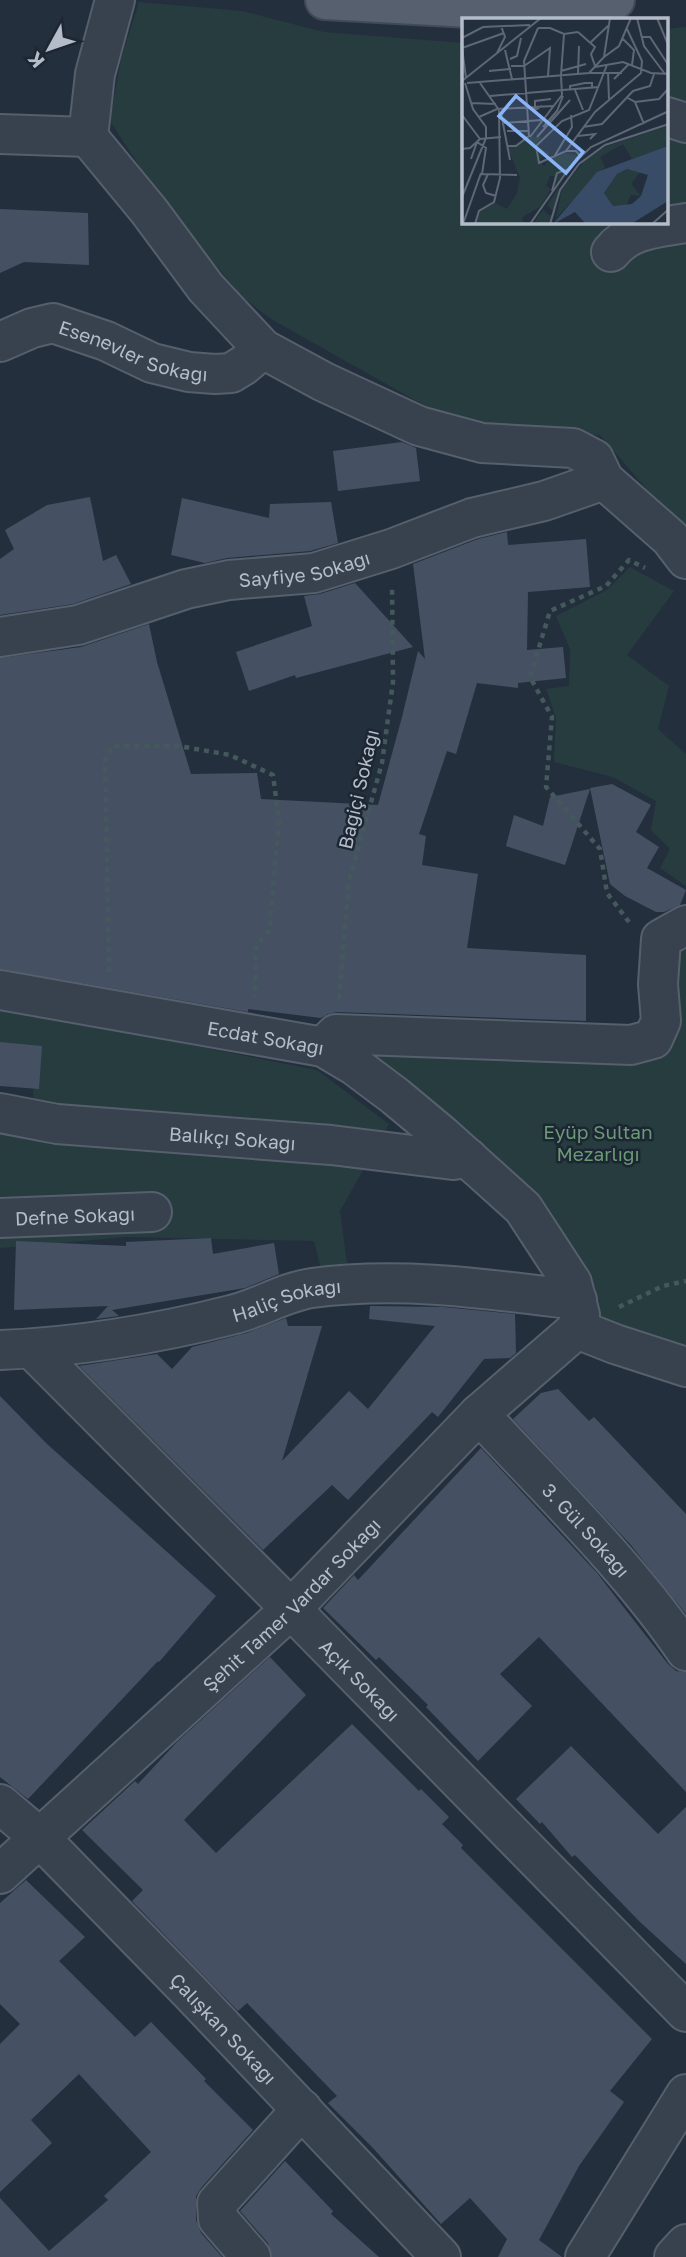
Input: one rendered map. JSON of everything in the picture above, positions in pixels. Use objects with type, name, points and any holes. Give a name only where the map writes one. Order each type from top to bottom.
[{"type":"main road","points":[[326,0],[561,12],[615,0]]},
{"type":"street","points":[[115,0],[94,74],[88,137],[149,211],[206,288],[262,349],[324,382],[419,426],[482,443],[573,448],[594,459],[604,481],[670,538],[669,565]]},
{"type":"street","points":[[668,117],[686,123]]},
{"type":"street","points":[[0,134],[88,137]]},
{"type":"street","points":[[611,252],[620,240],[634,233],[686,223]]},
{"type":"street","name":"Esenevler Sokağı","points":[[0,342],[32,328],[53,323],[97,337],[152,363],[189,372],[215,374],[231,373],[262,349]]},
{"type":"street","name":"Sayfiye Sokağı","points":[[0,637],[78,625],[186,589],[229,580],[314,573],[391,549],[472,518],[544,501],[604,481]]},
{"type":"street","name":"Ecdat Sokağı","points":[[0,990],[254,1035],[329,1041],[631,1045],[653,1040],[661,1021],[658,984],[661,939],[686,925]]},
{"type":"street","points":[[329,1041],[523,1208],[572,1283],[577,1315]]},
{"type":"street","name":"Balıkçı Sokağı","points":[[0,1113],[57,1124],[331,1145],[453,1160],[468,1158]]},
{"type":"street","name":"Defne Sokağı","points":[[0,1218],[152,1212]]},
{"type":"street","name":"Haliç Sokağı","points":[[16,1350],[128,1337],[233,1315],[307,1289],[360,1282],[427,1283],[577,1315],[615,1344],[686,1367]]},
{"type":"street","name":"Şehit Tamer Vardar Sokağı","points":[[0,1874],[291,1609],[577,1315]]},
{"type":"street","name":"Açık Sokağı","points":[[16,1350],[291,1609],[686,2012]]},
{"type":"street","name":"3. Gül Sokağı","points":[[479,1414],[650,1602],[686,1651]]},
{"type":"street","name":"Çalışkan Sokağı","points":[[0,1804],[38,1837],[302,2109],[422,2251]]},
{"type":"street","points":[[585,2257],[686,2094]]},
{"type":"street","points":[[251,2257],[218,2219],[216,2203],[302,2109]]},
{"type":"street","points":[[674,2257],[686,2244]]},
{"type":"path","name":"Bağiçi Sokağı","points":[[329,1041],[349,881],[382,763],[393,682],[391,549]]},
{"type":"path","points":[[637,932],[607,893],[600,849],[546,787],[552,717],[530,677],[550,611],[606,586],[629,560],[669,565]]},
{"type":"path","points":[[110,1011],[105,760],[112,746],[179,746],[230,755],[273,775],[279,821],[270,931],[256,945],[254,1035]]},
{"type":"path","points":[[577,1315],[686,1281]]},
{"type":"green space","points":[[139,2],[242,11],[324,32],[462,43],[462,224],[668,224],[668,127],[686,133],[686,535],[600,435],[485,431],[452,421],[271,319],[242,297],[140,167],[110,121],[121,59]]},
{"type":"green space","points":[[686,27],[686,115],[668,109],[668,29]]},
{"type":"green space","points":[[630,567],[674,591],[627,655],[669,686],[658,729],[686,754],[686,886],[660,868],[670,849],[651,830],[656,801],[613,777],[554,762],[556,718],[546,689],[569,686],[570,649],[556,616],[607,590]]},
{"type":"green space","name":"Eyüp Sultan Mezarlığı","points":[[686,944],[686,1350],[609,1331],[590,1302],[366,1052],[660,1056],[674,953]]},
{"type":"green space","points":[[0,1007],[317,1070],[389,1124],[340,1211],[351,1293],[327,1295],[314,1241],[127,1237],[0,1248],[0,1093],[33,1100],[35,1065],[0,1060]]},
{"type":"building","points":[[0,209],[88,213],[89,265],[24,262],[0,273]]},
{"type":"building","points":[[402,442],[416,448],[420,481],[338,491],[333,451]]},
{"type":"building","points":[[90,497],[103,561],[116,555],[131,584],[73,604],[0,615],[0,559],[14,549],[5,530],[47,505]]},
{"type":"building","points":[[182,498],[269,518],[270,504],[331,502],[338,543],[310,551],[227,558],[205,563],[171,555]]},
{"type":"building","points":[[507,532],[508,545],[586,539],[590,587],[528,592],[527,650],[563,647],[566,678],[518,683],[518,688],[477,683],[456,754],[447,751],[419,834],[426,836],[422,865],[478,874],[467,948],[586,955],[586,1021],[337,1012],[321,1018],[248,1009],[248,1012],[0,969],[0,658],[81,647],[149,624],[157,662],[191,774],[257,773],[261,799],[378,805],[418,651],[425,659],[413,564],[478,539]]},
{"type":"building","points":[[355,583],[413,647],[296,678],[295,675],[249,691],[236,652],[312,626],[304,596]]},
{"type":"building","points":[[612,784],[651,805],[636,832],[659,847],[647,868],[686,890],[680,905],[664,912],[656,912],[625,896],[610,884],[590,788]]},
{"type":"building","points":[[590,789],[565,865],[506,846],[514,815],[543,826],[550,797]]},
{"type":"building","points":[[0,1042],[42,1046],[39,1089],[0,1086]]},
{"type":"building","points":[[211,1238],[213,1254],[274,1243],[279,1274],[245,1288],[112,1310],[119,1316],[96,1319],[108,1306],[14,1310],[16,1241],[126,1246],[126,1242]]},
{"type":"building","points":[[370,1306],[443,1307],[515,1314],[516,1353],[510,1358],[484,1359],[438,1417],[432,1412],[348,1500],[332,1485],[263,1550],[79,1366],[157,1354],[172,1369],[192,1347],[247,1333],[286,1318],[288,1326],[322,1326],[282,1461],[349,1391],[368,1409],[435,1326],[369,1319]]},
{"type":"building","points":[[558,1389],[589,1421],[594,1417],[686,1514],[686,1614],[630,1544],[513,1419],[541,1393]]},
{"type":"building","points":[[0,1396],[46,1443],[216,1596],[159,1662],[28,1799],[0,1777]]},
{"type":"building","points":[[481,1448],[597,1573],[668,1664],[676,1671],[686,1672],[686,1792],[539,1637],[500,1674],[532,1706],[478,1761],[426,1707],[428,1705],[379,1657],[376,1660],[323,1608],[354,1575],[358,1580]]},
{"type":"building","points":[[270,1657],[306,1695],[184,1820],[216,1853],[352,1724],[449,1817],[442,1824],[463,1845],[461,1848],[652,2039],[610,2091],[624,2102],[579,2166],[539,2240],[562,2257],[498,2257],[507,2239],[470,2198],[441,2224],[373,2148],[328,2103],[337,2096],[247,2003],[238,2011],[132,1901],[143,1890],[82,1830],[135,1781],[138,1784],[177,1742]]},
{"type":"building","points":[[571,1746],[658,1834],[686,1807],[686,1964],[640,1922],[575,1855],[572,1857],[542,1822],[540,1824],[516,1799]]},
{"type":"building","points":[[26,1880],[85,1937],[59,1961],[135,2037],[151,2022],[253,2130],[196,2196],[196,2220],[201,2233],[222,2257],[0,2257],[0,2198],[49,2251],[108,2200],[104,2196],[151,2152],[79,2074],[31,2120],[52,2143],[0,2192],[0,2044],[20,2024],[0,2004],[0,1903]]},
{"type":"building","points":[[285,2161],[333,2211],[331,2214],[379,2257],[272,2257],[268,2243],[240,2211]]}]
